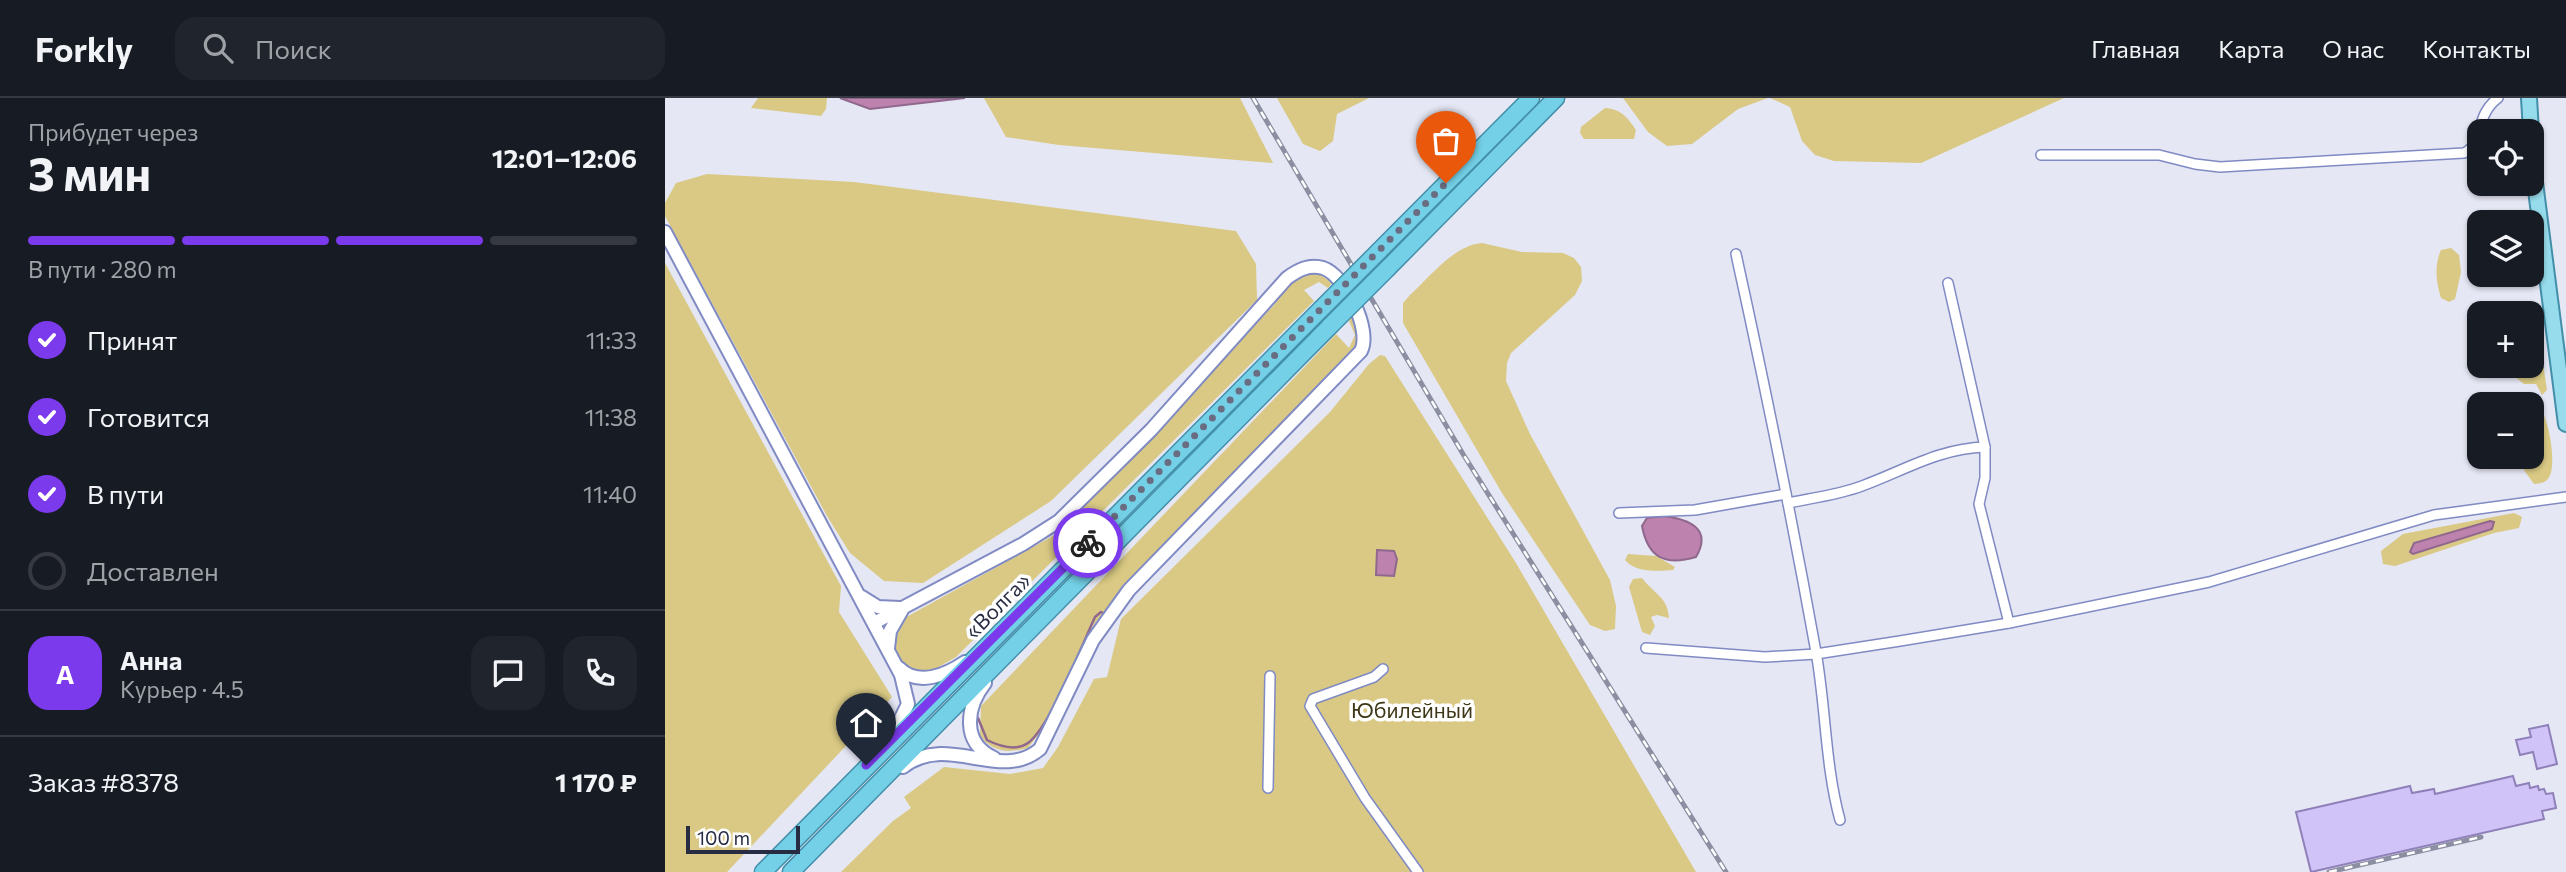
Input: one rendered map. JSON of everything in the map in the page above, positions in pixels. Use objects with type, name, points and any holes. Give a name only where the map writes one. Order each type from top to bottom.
[{"type":"highway","name":"«Волга»","points":[[763,872],[1531,98]]},
{"type":"highway","name":"«Волга»","points":[[791,872],[1556,98]]},
{"type":"main road","points":[[2529,98],[2530,119]]},
{"type":"main road","points":[[2537,196],[2566,424]]},
{"type":"main road","points":[[665,232],[897,666],[906,688],[908,704],[902,720],[883,749]]},
{"type":"main road","points":[[852,809],[917,756],[943,753],[1001,761],[1022,760],[1040,749],[1093,640],[1129,590],[1361,351],[1365,329],[1338,280],[1328,270],[1315,267],[1300,270],[1287,278],[1151,430],[1059,521],[1030,540],[874,623]]},
{"type":"main road","points":[[858,592],[867,602],[878,607],[907,606]]},
{"type":"main road","points":[[889,651],[888,640],[893,621],[907,606]]},
{"type":"main road","points":[[1001,761],[983,752],[973,737],[970,708],[979,691],[1025,633]]},
{"type":"main road","points":[[897,666],[910,676],[929,678],[955,668],[985,647]]},
{"type":"street","points":[[2041,155],[2159,155],[2220,167],[2464,153],[2475,143],[2486,107],[2498,98]]},
{"type":"street","points":[[1736,254],[1816,654],[1831,783],[1840,820]]},
{"type":"street","points":[[1948,282],[1985,447],[1985,478],[1979,504],[2009,623]]},
{"type":"street","points":[[1619,513],[1695,510],[1787,499],[1863,486],[1892,471],[1943,454],[1985,447]]},
{"type":"street","points":[[1646,648],[1727,656],[1816,654],[2009,623],[2209,582],[2434,515],[2566,496]]},
{"type":"street","points":[[1383,669],[1374,677],[1314,699],[1310,706],[1365,797],[1418,872]]},
{"type":"street","points":[[1268,788],[1270,676]]},
{"type":"green space","points":[[758,98],[827,98],[826,109],[821,116],[751,108]]},
{"type":"green space","points":[[984,98],[1240,98],[1273,163],[1059,145],[1006,137]]},
{"type":"green space","points":[[1277,98],[1369,98],[1337,114],[1333,141],[1320,151],[1303,144]]},
{"type":"green space","points":[[1623,98],[1768,98],[1738,109],[1692,144],[1667,146],[1648,132]]},
{"type":"green space","points":[[1770,98],[2064,98],[1921,163],[1834,161],[1815,155],[1802,141],[1790,107]]},
{"type":"green space","points":[[1605,108],[1615,110],[1626,118],[1636,130],[1634,139],[1584,139],[1580,133],[1581,127]]},
{"type":"green space","points":[[707,174],[854,182],[1236,231],[1256,264],[1257,300],[1051,501],[923,583],[884,581],[850,553],[827,516],[665,216],[665,203],[676,183]]},
{"type":"green space","points":[[1482,243],[1522,252],[1563,253],[1574,258],[1581,267],[1582,281],[1575,295],[1511,353],[1507,363],[1506,381],[1530,434],[1610,580],[1616,606],[1615,629],[1605,631],[1590,625],[1502,493],[1403,323],[1403,303],[1410,295],[1452,256],[1462,249]]},
{"type":"green space","points":[[2451,248],[2459,255],[2461,272],[2455,299],[2449,302],[2441,298],[2437,268],[2441,250]]},
{"type":"green space","points":[[665,263],[841,586],[839,612],[892,697],[727,872],[665,872]]},
{"type":"green space","points":[[1310,273],[1321,275],[1332,283],[1328,288],[1319,282],[1304,290],[1314,301],[956,657],[930,672],[911,668],[904,662],[899,656],[895,639],[901,620],[1060,532],[1274,305],[1288,285]]},
{"type":"green space","points":[[1352,317],[1358,340],[1354,351],[1124,587],[1092,627],[1044,727],[1028,748],[1002,750],[985,742],[980,736],[981,706],[1336,334],[1349,348],[1355,335],[1349,321]]},
{"type":"green space","name":"Юбилейный","points":[[1380,355],[1385,356],[1516,563],[1696,872],[841,872],[893,821],[911,808],[904,797],[944,767],[1010,774],[1043,768],[1058,747],[1094,679],[1107,677],[1121,619],[1330,412],[1369,364]]},
{"type":"green space","points":[[2544,370],[2547,390],[2544,393],[2536,384],[2524,384],[2516,378],[2544,378]]},
{"type":"green space","points":[[2544,417],[2552,452],[2548,479],[2534,484],[2524,470],[2544,469]]},
{"type":"green space","points":[[2514,513],[2522,517],[2519,528],[2494,533],[2395,566],[2383,564],[2381,551],[2403,534]],"holes":[[[2490,521],[2467,535],[2413,554],[2415,543]]]},
{"type":"green space","points":[[1628,554],[1656,556],[1675,567],[1673,570],[1641,569],[1625,560]]},
{"type":"green space","points":[[1642,578],[1663,600],[1669,618],[1657,615],[1651,617],[1655,626],[1650,635],[1642,632],[1629,587],[1633,579]]},
{"type":"shaded area","points":[[840,98],[965,98],[870,109]]},
{"type":"shaded area","points":[[1663,516],[1689,523],[1700,532],[1702,539],[1696,557],[1667,560],[1649,546],[1642,526],[1647,518]]},
{"type":"shaded area","points":[[2494,522],[2492,529],[2413,554],[2410,552],[2414,543]]},
{"type":"shaded area","points":[[1377,550],[1394,551],[1397,559],[1394,576],[1376,575]]},
{"type":"building","points":[[2548,725],[2557,764],[2537,769],[2533,752],[2520,755],[2516,740],[2531,737],[2529,729]]},
{"type":"building","points":[[2513,776],[2516,786],[2529,783],[2530,788],[2538,786],[2539,790],[2544,789],[2546,794],[2553,793],[2556,808],[2542,811],[2544,819],[2311,872],[2296,812],[2410,786],[2412,793],[2434,789],[2435,794]]},
{"type":"waterway","points":[[978,718],[987,740],[1012,748],[1028,743],[1046,720],[1095,617],[1101,612],[1105,614]]},
{"type":"railway","points":[[1253,98],[1463,454],[1726,872]]},
{"type":"railway","points":[[2329,872],[2481,837]]},
{"type":"way so far","points":[[1088,543],[1446,183]]},
{"type":"route","points":[[866,765],[1088,543]]}]
